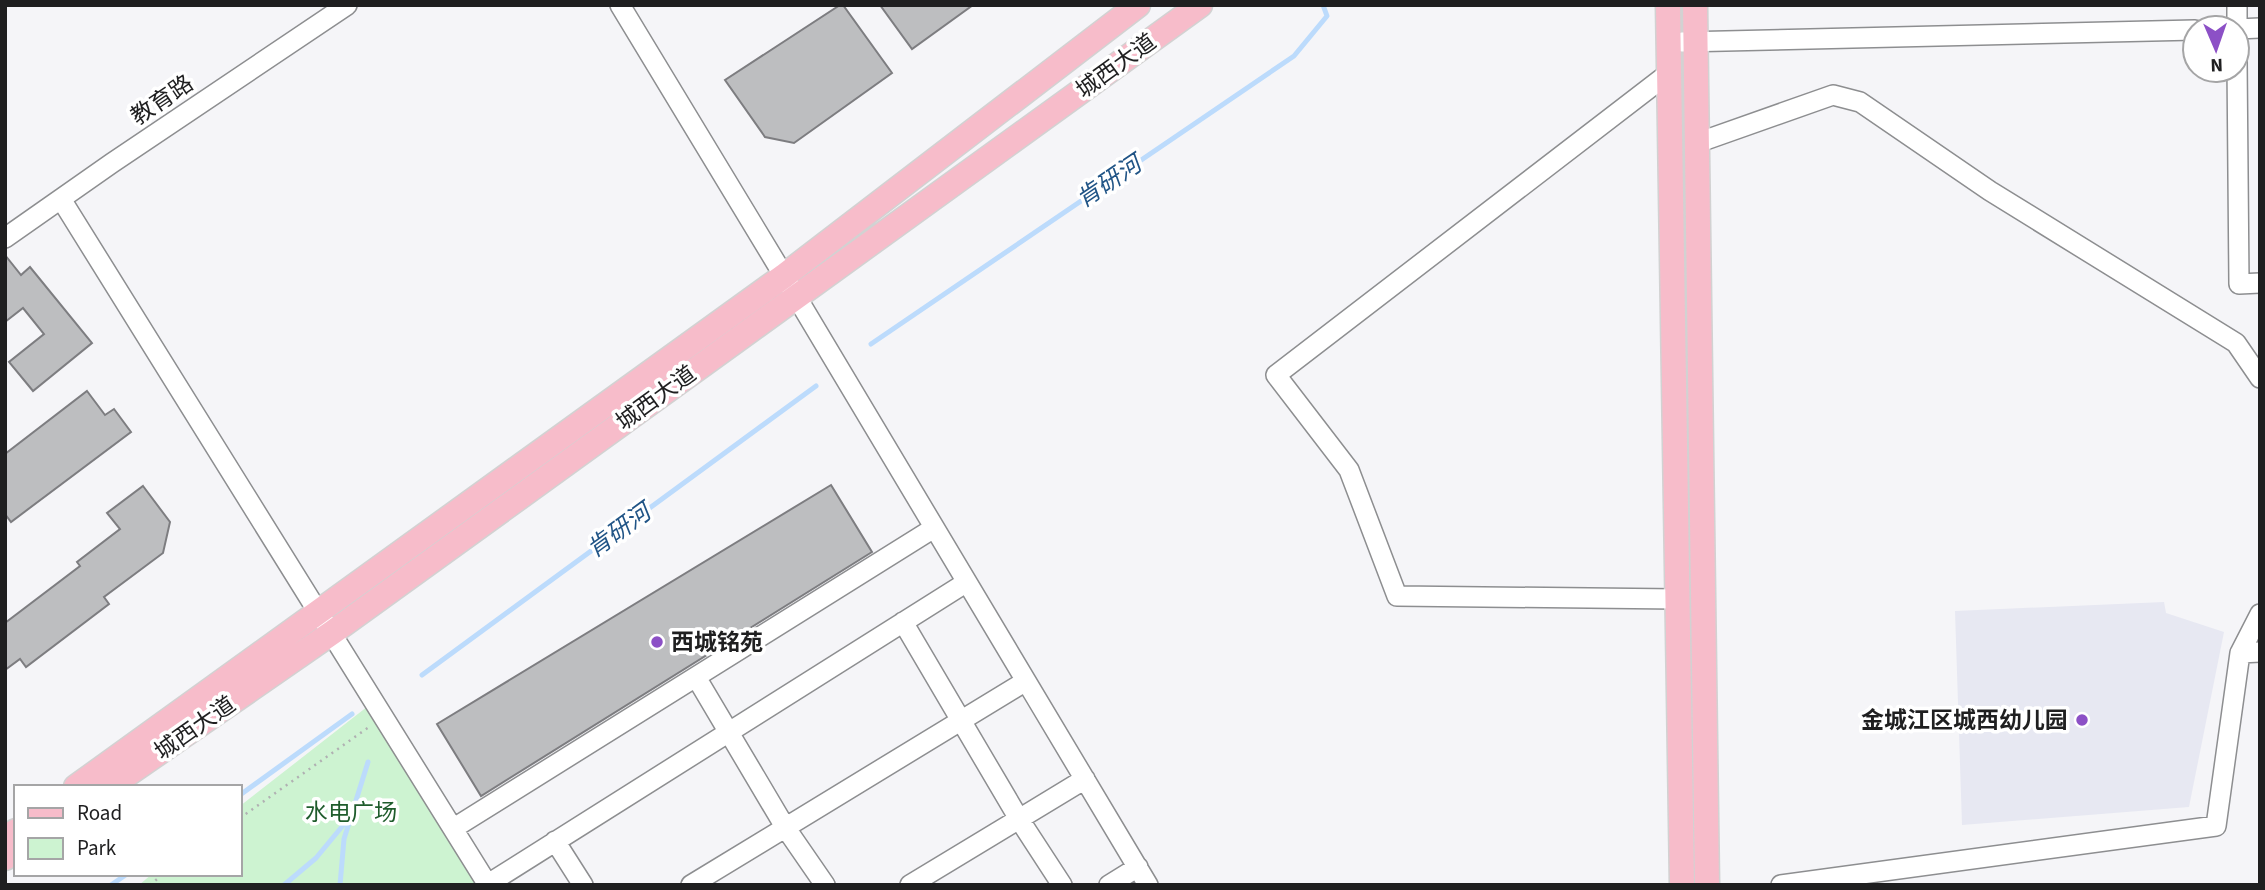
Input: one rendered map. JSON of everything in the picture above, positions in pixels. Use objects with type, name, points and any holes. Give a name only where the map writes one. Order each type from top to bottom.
[{"type":"main road","name":"城西大道","points":[[112,785],[333,632],[790,286],[1138,5]]},
{"type":"main road","name":"城西大道","points":[[79,785],[319,611],[1200,5]]},
{"type":"main road","points":[[1668,5],[1682,885]]},
{"type":"main road","points":[[1695,5],[1707,885]]},
{"type":"street","name":"教育路","points":[[5,238],[347,5]]},
{"type":"street","points":[[620,5],[1148,885]]},
{"type":"street","points":[[1668,42],[2181,30]]},
{"type":"street","points":[[1669,73],[1276,375],[1349,470],[1397,596],[1677,599]]},
{"type":"street","points":[[2237,84],[2239,284],[2259,286]]},
{"type":"street","points":[[1697,143],[1833,95],[1860,102],[1990,191],[2236,343],[2260,378]]},
{"type":"street","points":[[61,199],[488,884],[967,582]]},
{"type":"street","points":[[454,828],[934,528]]},
{"type":"street","points":[[1781,885],[2216,826],[2240,653],[2260,614]]},
{"type":"street","points":[[903,622],[1019,819],[1062,885]]},
{"type":"street","points":[[2240,653],[2260,652]]},
{"type":"street","points":[[696,677],[785,827],[825,885]]},
{"type":"street","points":[[691,885],[1026,681]]},
{"type":"street","points":[[910,885],[1085,779]]},
{"type":"street","points":[[555,841],[583,885]]},
{"type":"street","points":[[1109,885],[1138,867]]},
{"type":"path","points":[[242,817],[385,717]]},
{"type":"shaded area","name":"金城江区城西幼儿园","points":[[2164,602],[2166,613],[2224,632],[2189,807],[1962,825],[1955,611]]},
{"type":"green space","name":"水电广场","points":[[372,703],[478,885],[139,885],[150,876],[242,876],[242,804]]},
{"type":"building","points":[[843,5],[892,73],[794,143],[765,137],[725,80]]},
{"type":"building","points":[[880,5],[973,5],[912,49]]},
{"type":"building","points":[[5,255],[21,275],[30,267],[92,343],[33,391],[9,362],[44,334],[23,308],[5,322]]},
{"type":"building","points":[[87,391],[105,415],[114,409],[131,432],[11,522],[5,514],[5,454]]},
{"type":"building","name":"西城铭苑","points":[[831,485],[872,552],[481,796],[437,724]]},
{"type":"building","points":[[143,486],[170,522],[163,553],[104,597],[109,604],[26,667],[20,659],[5,670],[5,623],[80,566],[77,562],[120,529],[107,513]]},
{"type":"waterway","name":"肯研河","points":[[871,344],[1294,56],[1327,16],[1323,5]]},
{"type":"waterway","name":"肯研河","points":[[422,675],[816,386]]},
{"type":"waterway","name":"肯研河","points":[[242,794],[352,714]]},
{"type":"waterway","points":[[340,885],[344,839],[368,762]]},
{"type":"waterway","points":[[284,885],[316,858],[350,817]]},
{"type":"waterway","name":"肯研河","points":[[111,885],[124,876]]},
{"type":"place","name":"西城铭苑","points":[[657,642]]},
{"type":"place","name":"金城江区城西幼儿园","points":[[2082,720]]}]
